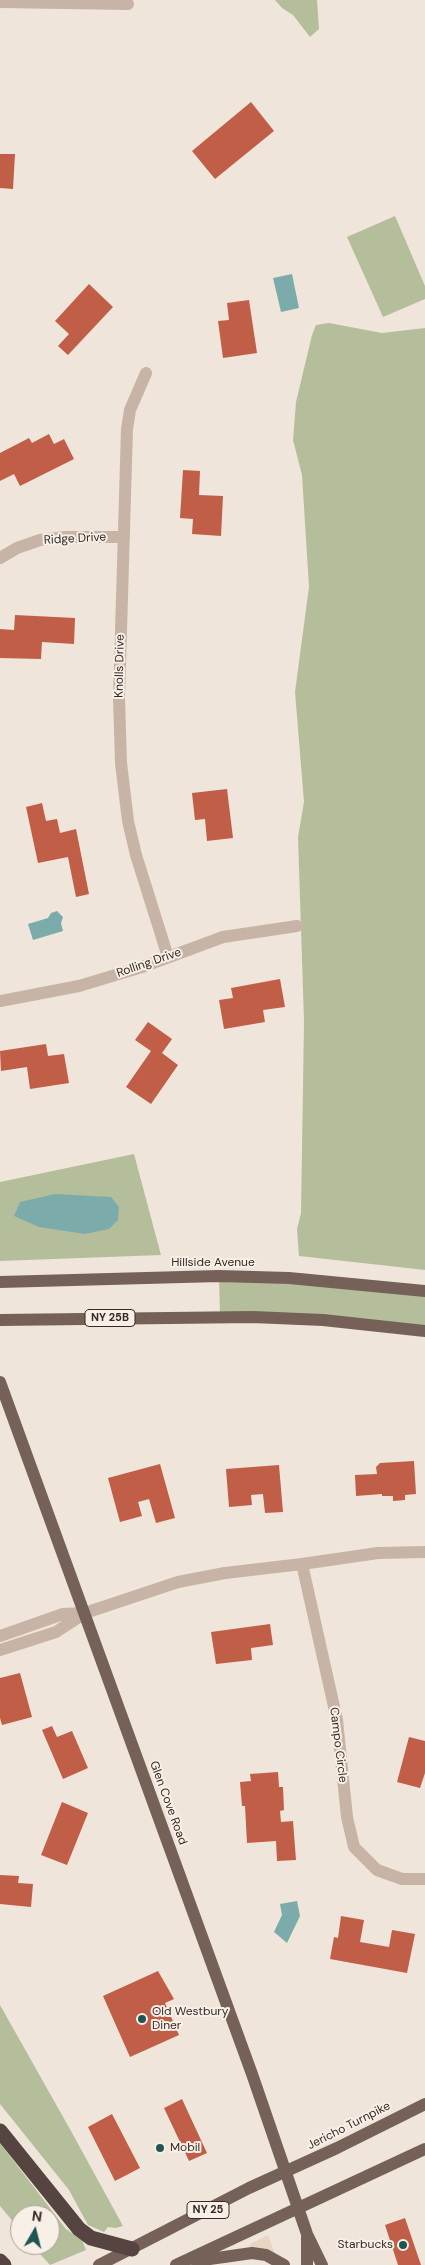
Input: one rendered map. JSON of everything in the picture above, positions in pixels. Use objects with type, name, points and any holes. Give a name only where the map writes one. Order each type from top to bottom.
[{"type":"highway","points":[[0,2131],[79,2229],[91,2238],[132,2249]]},
{"type":"highway","points":[[0,2261],[4,2265]]},
{"type":"main road","name":"Hillside Avenue","points":[[0,1282],[236,1276],[320,1281],[425,1291]]},
{"type":"main road","name":"NY 25B","points":[[0,1320],[254,1317],[323,1320],[425,1331]]},
{"type":"main road","name":"Glen Cove Road","points":[[0,1382],[252,2074],[306,2234],[322,2265]]},
{"type":"main road","name":"Jericho Turnpike","points":[[286,2173],[425,2104]]},
{"type":"main road","points":[[178,2264],[425,2149]]},
{"type":"main road","name":"NY 25","points":[[99,2265],[249,2188],[286,2173]]},
{"type":"main road","name":"Glen Cove Road","points":[[306,2234],[307,2265]]},
{"type":"main road","points":[[178,2264],[246,2253],[266,2256],[284,2265]]},
{"type":"street","points":[[0,2],[82,1],[128,4]]},
{"type":"street","name":"Knolls Drive","points":[[146,373],[130,410],[127,429],[119,698],[120,763],[128,821],[136,855],[168,957]]},
{"type":"street","name":"Ridge Drive","points":[[0,558],[17,548],[40,540],[66,537],[124,537]]},
{"type":"street","name":"Rolling Drive","points":[[0,1001],[80,986],[242,933],[297,926]]},
{"type":"street","points":[[0,1650],[56,1632],[85,1613],[178,1582],[225,1573],[378,1553],[425,1552]]},
{"type":"street","name":"Campo Circle","points":[[302,1564],[337,1720],[347,1817],[354,1847],[377,1870],[402,1879],[425,1879]]},
{"type":"street","points":[[0,1636],[63,1614],[85,1613]]},
{"type":"green space","points":[[275,0],[317,0],[319,29],[310,37],[293,15],[282,8]]},
{"type":"green space","points":[[395,216],[425,286],[425,299],[383,317],[347,237]]},
{"type":"green space","points":[[329,323],[382,333],[425,328],[425,1270],[299,1256],[297,1229],[301,1213],[304,1021],[298,837],[304,802],[295,692],[309,587],[302,475],[293,440],[296,402],[312,335],[316,325]]},
{"type":"green space","points":[[134,1154],[161,1255],[0,1261],[0,1182]]},
{"type":"green space","points":[[219,1276],[425,1291],[425,1331],[220,1317]]},
{"type":"green space","points":[[0,2005],[123,2226],[116,2228],[108,2227],[104,2232],[88,2225],[69,2190],[0,2104]]},
{"type":"green space","points":[[0,2143],[48,2205],[10,2205],[10,2218],[0,2206]]},
{"type":"green space","points":[[60,2221],[66,2229],[82,2240],[86,2250],[50,2265],[41,2255],[60,2255]]},
{"type":"shaded area","points":[[268,2235],[275,2254],[249,2246],[250,2244]]},
{"type":"water","points":[[292,274],[299,308],[281,312],[273,278]]},
{"type":"water","points":[[57,911],[63,917],[61,923],[63,931],[33,940],[28,924],[48,918],[51,913]]},
{"type":"water","points":[[55,1194],[111,1197],[119,1207],[118,1220],[109,1229],[85,1234],[39,1227],[14,1216],[20,1202]]},
{"type":"water","points":[[297,1901],[300,1916],[287,1943],[274,1932],[282,1915],[280,1904]]},
{"type":"building","points":[[251,102],[274,131],[215,179],[192,151]]},
{"type":"building","points":[[0,154],[15,154],[13,189],[0,188]]},
{"type":"building","points":[[89,284],[113,307],[68,355],[58,346],[69,334],[55,321]]},
{"type":"building","points":[[249,300],[257,353],[223,358],[218,321],[229,320],[227,303]]},
{"type":"building","points":[[49,434],[54,444],[64,439],[74,459],[20,486],[14,474],[0,481],[0,453],[29,438],[32,443]]},
{"type":"building","points":[[183,470],[200,471],[199,495],[223,496],[221,536],[192,534],[193,519],[180,518]]},
{"type":"building","points":[[15,615],[75,618],[74,644],[42,642],[41,659],[0,658],[0,629],[14,630]]},
{"type":"building","points":[[227,789],[233,838],[207,841],[205,819],[195,820],[192,793]]},
{"type":"building","points":[[42,803],[46,821],[57,819],[60,833],[76,829],[89,894],[76,897],[68,857],[38,863],[26,807]]},
{"type":"building","points":[[280,979],[285,1007],[263,1010],[265,1022],[224,1029],[219,1000],[233,998],[231,988]]},
{"type":"building","points":[[148,1022],[172,1039],[162,1053],[178,1065],[151,1104],[126,1087],[151,1051],[135,1040]]},
{"type":"building","points":[[46,1044],[48,1056],[64,1054],[69,1083],[30,1089],[27,1067],[1,1071],[0,1051]]},
{"type":"building","points":[[414,1461],[416,1494],[405,1495],[405,1500],[393,1501],[393,1496],[382,1496],[382,1494],[356,1496],[355,1475],[377,1474],[376,1467],[380,1463]]},
{"type":"building","points":[[160,1464],[175,1518],[156,1523],[149,1499],[138,1502],[142,1516],[120,1522],[108,1478]]},
{"type":"building","points":[[279,1465],[283,1512],[265,1513],[263,1494],[251,1495],[252,1505],[229,1507],[226,1469]]},
{"type":"building","points":[[270,1624],[273,1645],[251,1648],[252,1660],[216,1664],[211,1632]]},
{"type":"building","points":[[20,1673],[32,1717],[2,1725],[0,1718],[0,1678]]},
{"type":"building","points":[[52,1726],[57,1737],[72,1731],[88,1768],[63,1779],[42,1730]]},
{"type":"building","points":[[409,1737],[425,1741],[425,1773],[420,1788],[397,1782]]},
{"type":"building","points":[[278,1772],[279,1787],[283,1787],[284,1810],[280,1811],[281,1822],[293,1821],[296,1860],[277,1861],[276,1841],[247,1843],[245,1806],[242,1806],[240,1782],[251,1781],[250,1774]]},
{"type":"building","points":[[62,1802],[88,1813],[67,1865],[41,1855]]},
{"type":"building","points":[[0,1875],[19,1876],[18,1883],[33,1884],[31,1907],[0,1904]]},
{"type":"building","points":[[341,1916],[364,1920],[360,1942],[389,1947],[392,1930],[415,1934],[407,1973],[330,1959],[334,1937],[338,1938]]},
{"type":"building","name":"Old Westbury Diner","points":[[158,1971],[174,1999],[165,2003],[179,2035],[130,2057],[103,1996]]},
{"type":"building","points":[[182,2099],[207,2153],[189,2161],[164,2108]]},
{"type":"building","points":[[112,2114],[140,2168],[115,2181],[88,2127]]},
{"type":"building","name":"Starbucks","points":[[405,2218],[421,2265],[398,2265],[385,2225]]},
{"type":"place","name":"Old Westbury Diner","points":[[142,2019]]},
{"type":"place","name":"Mobil","points":[[160,2148]]},
{"type":"place","name":"Starbucks","points":[[403,2245]]}]
